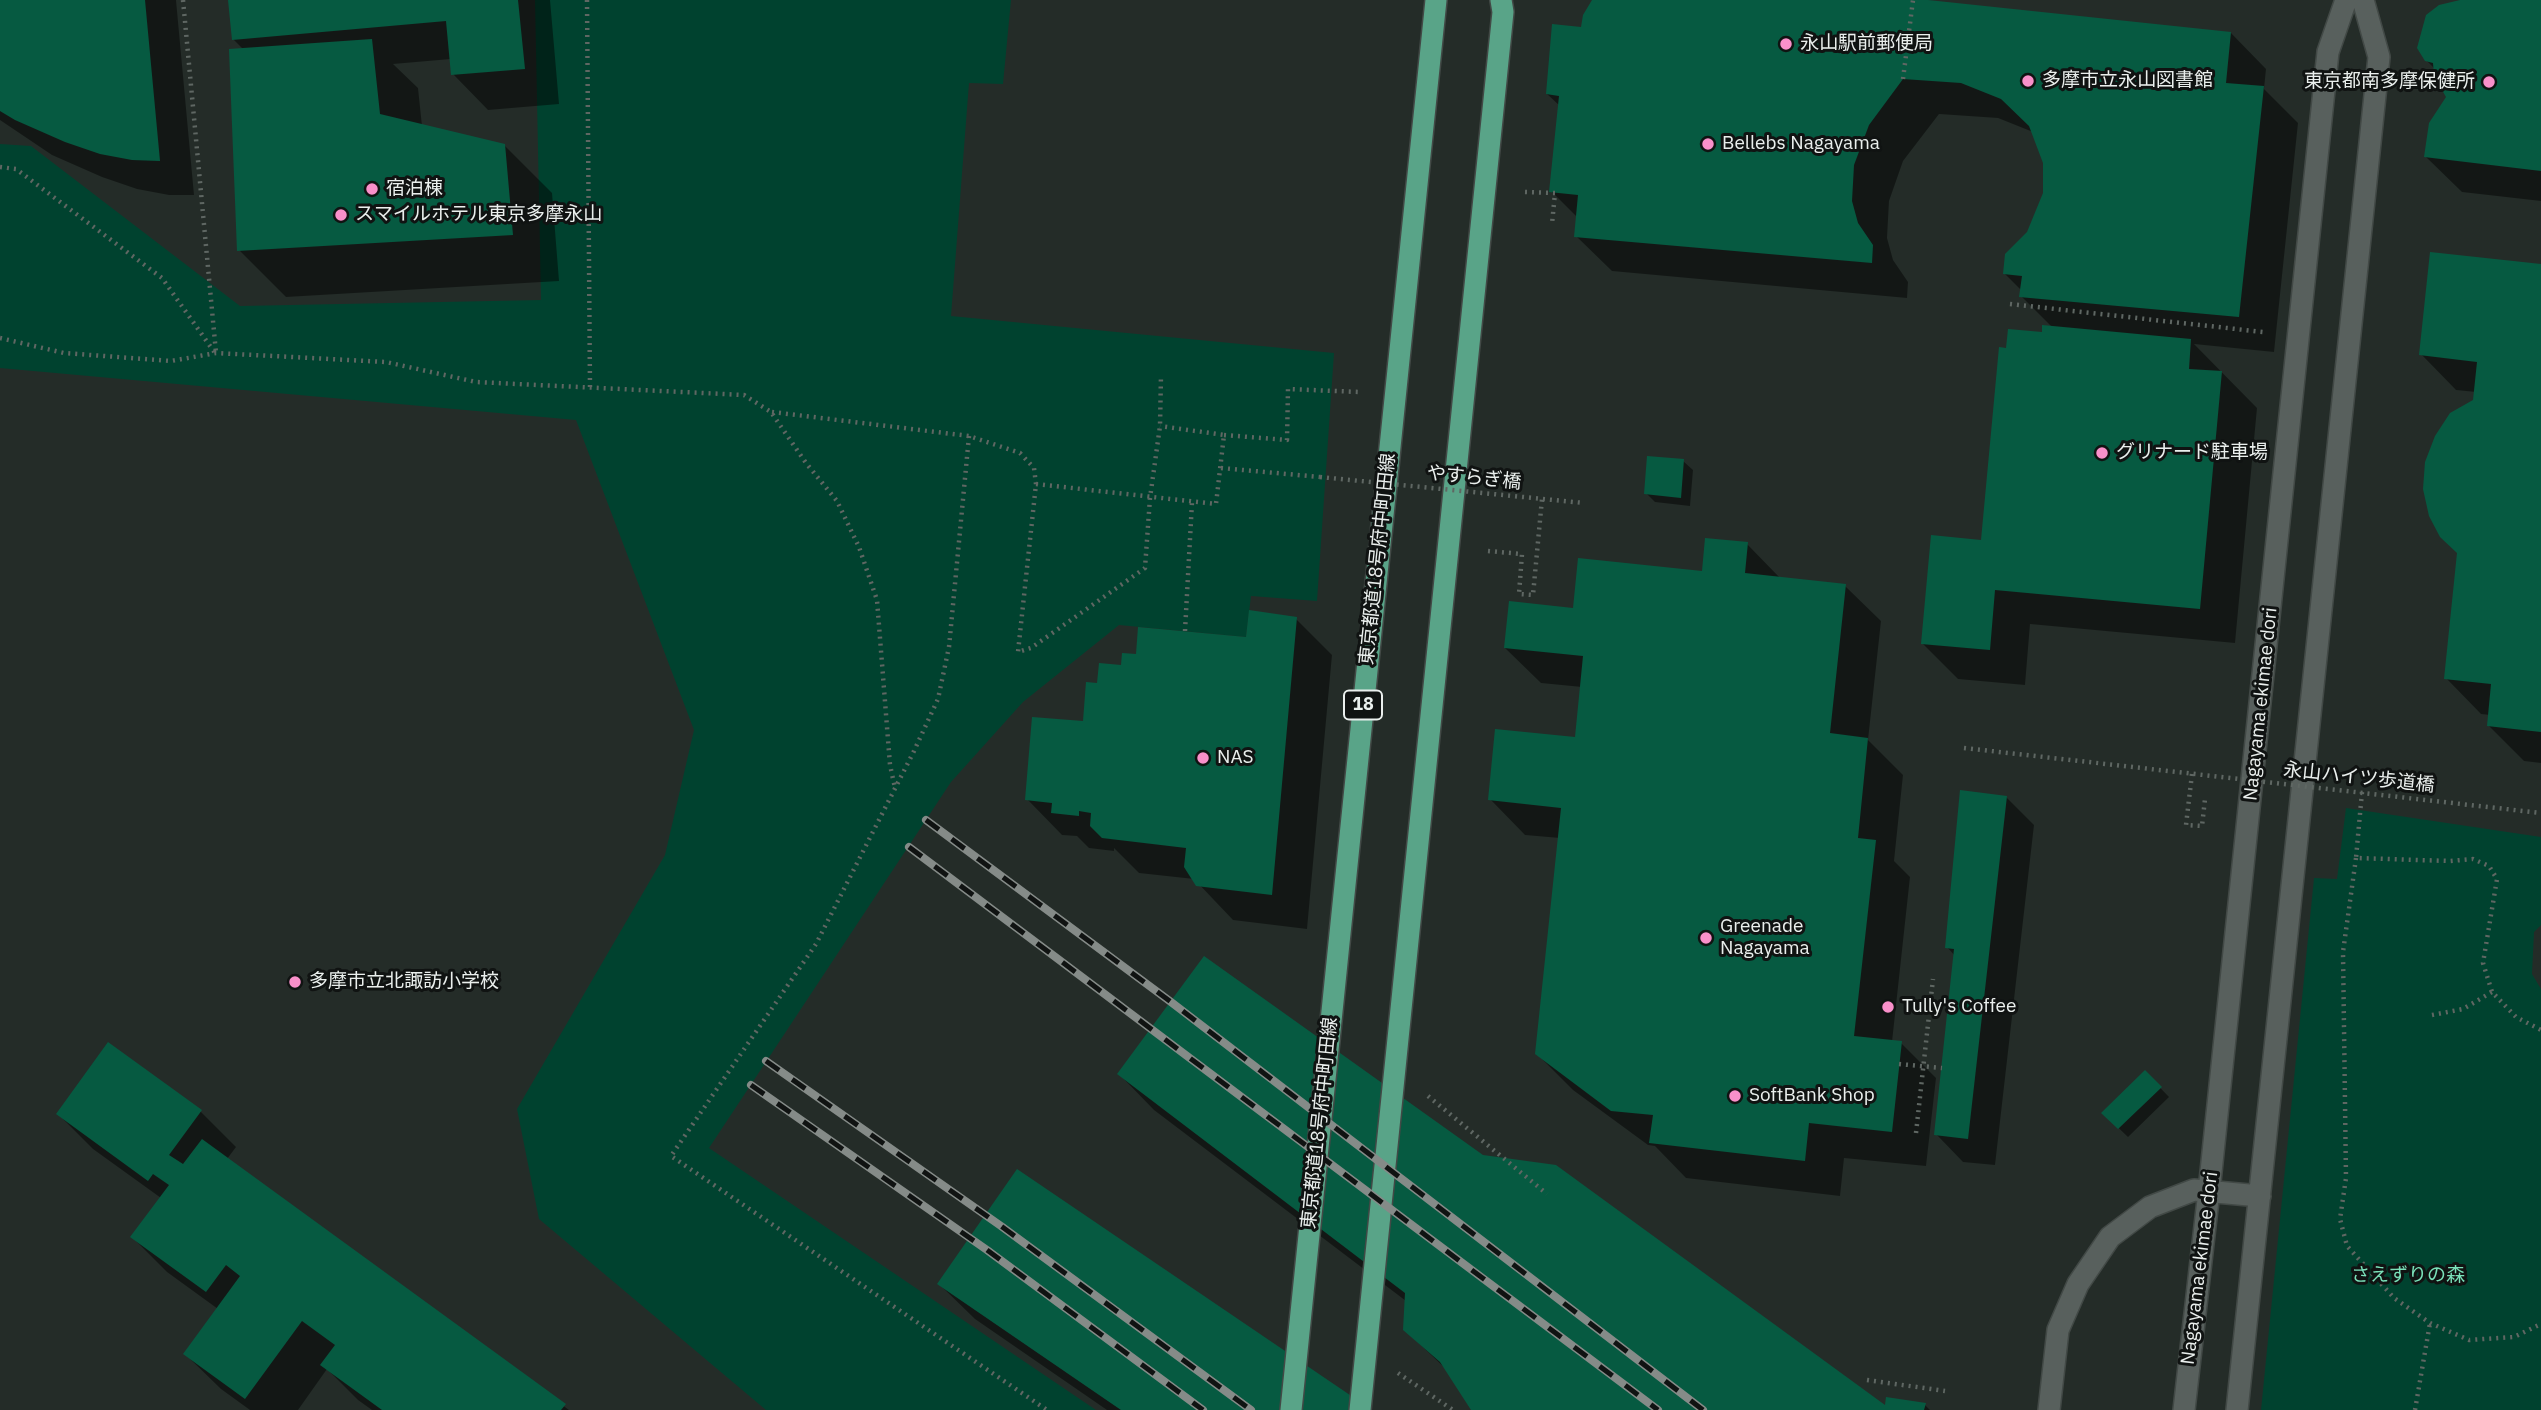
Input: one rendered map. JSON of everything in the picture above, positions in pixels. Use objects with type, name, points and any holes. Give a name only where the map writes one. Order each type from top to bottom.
[{"type":"main road","name":"東京都道18号府中町田線","points":[[1291,1410],[1436,0]]},
{"type":"main road","points":[[1360,1410],[1503,12],[1500,0]]},
{"type":"street","name":"Nagayama ekimae dori","points":[[2184,1410],[2326,66],[2328,52],[2346,0]]},
{"type":"street","points":[[2237,1410],[2379,57],[2363,0]]},
{"type":"street","points":[[2049,1410],[2058,1330],[2078,1284],[2110,1237],[2150,1207],[2194,1190],[2260,1196]]},
{"type":"path","points":[[183,0],[216,353]]},
{"type":"path","points":[[587,0],[590,389]]},
{"type":"path","points":[[1903,79],[1913,0]]},
{"type":"path","points":[[0,167],[16,169],[162,278],[216,353]]},
{"type":"path","points":[[1525,192],[1555,193],[1552,224]]},
{"type":"path","points":[[2010,304],[2270,332]]},
{"type":"path","points":[[0,338],[64,353],[171,361],[216,353],[386,362],[476,382],[744,396],[771,412],[969,436],[1020,453],[1034,468],[1037,484],[1018,652],[1031,648],[1144,568],[1160,426],[1161,375]]},
{"type":"path","points":[[1160,426],[1287,440],[1288,389],[1359,392]]},
{"type":"path","points":[[771,412],[806,463],[837,501],[859,547],[877,600],[890,765],[895,788]]},
{"type":"path","points":[[1037,484],[1216,503],[1224,435]]},
{"type":"path","points":[[969,436],[948,647],[938,699],[817,944],[671,1156],[1046,1410]]},
{"type":"path","name":"やすらぎ橋","points":[[1222,468],[1584,503]]},
{"type":"path","points":[[1488,551],[1522,554],[1519,594],[1533,596],[1542,499]]},
{"type":"path","points":[[1185,631],[1192,502]]},
{"type":"path","name":"永山ハイツ歩道橋","points":[[1964,748],[2541,813]]},
{"type":"path","points":[[2192,774],[2186,825],[2202,827],[2205,799]]},
{"type":"path","points":[[2361,792],[2356,858],[2343,952],[2346,1178],[2340,1219],[2347,1247],[2394,1298],[2430,1323],[2469,1340],[2514,1338],[2541,1324]]},
{"type":"path","points":[[2356,858],[2450,861],[2473,859],[2489,866],[2497,879],[2483,963],[2492,992],[2516,1017],[2541,1030]]},
{"type":"path","points":[[1916,1133],[1933,979]]},
{"type":"path","points":[[2432,1015],[2463,1009],[2492,992]]},
{"type":"path","points":[[1899,1064],[1942,1068]]},
{"type":"path","points":[[1428,1096],[1547,1194]]},
{"type":"path","points":[[2415,1410],[2430,1323]]},
{"type":"path","points":[[1398,1373],[1452,1410]]},
{"type":"path","points":[[1867,1380],[1945,1391]]},
{"type":"green space","points":[[535,0],[1011,0],[1003,84],[969,83],[951,316],[1334,353],[1317,601],[1251,596],[1246,637],[1119,625],[1023,702],[951,782],[709,1148],[1096,1410],[766,1410],[539,1219],[517,1109],[665,855],[694,730],[576,420],[0,368],[0,144],[31,146],[240,306],[541,300]]},
{"type":"green space","name":"さえずりの森","points":[[2346,808],[2541,837],[2541,925],[2534,932],[2532,974],[2541,989],[2541,1410],[2261,1410],[2314,878],[2337,879]]},
{"type":"building","points":[[0,0],[145,0],[160,161],[132,160],[100,154],[65,142],[0,111]]},
{"type":"building","points":[[228,0],[518,0],[525,69],[451,75],[446,21],[232,40]]},
{"type":"building","name":"Bellebs Nagayama","points":[[1592,0],[1928,0],[2231,32],[2226,83],[2264,86],[2239,317],[2019,297],[2022,276],[2003,274],[2005,254],[2027,232],[2043,193],[2043,163],[2029,126],[2001,99],[1961,83],[1903,79],[1869,125],[1854,165],[1852,201],[1858,223],[1873,245],[1872,263],[1574,237],[1578,195],[1549,192],[1559,96],[1546,94],[1552,24],[1581,27],[1583,15]]},
{"type":"building","name":"東京都南多摩保健所","points":[[2460,0],[2541,0],[2541,171],[2424,157],[2429,123],[2446,97],[2434,76],[2433,63],[2425,61],[2417,48],[2426,15],[2439,5]]},
{"type":"building","name":"宿泊棟","points":[[372,39],[380,114],[505,144],[513,235],[237,251],[229,49]]},
{"type":"building","points":[[2430,252],[2541,264],[2541,732],[2487,726],[2491,684],[2444,679],[2457,553],[2440,537],[2429,516],[2423,489],[2425,462],[2435,436],[2450,413],[2473,400],[2477,362],[2419,355]]},
{"type":"building","name":"グリナード駐車場","points":[[2042,325],[2191,339],[2189,369],[2222,371],[2200,609],[1995,590],[1990,650],[1921,644],[1931,535],[1981,540],[1999,347],[2006,348],[2008,329],[2042,332]]},
{"type":"building","points":[[1647,456],[1684,459],[1681,498],[1644,494]]},
{"type":"building","name":"Greenade Nagayama","points":[[1705,538],[1748,542],[1745,573],[1846,584],[1830,733],[1868,738],[1858,838],[1876,840],[1854,1036],[1902,1041],[1892,1132],[1809,1123],[1805,1161],[1649,1143],[1653,1115],[1611,1111],[1535,1054],[1561,808],[1488,800],[1495,729],[1575,737],[1583,656],[1504,648],[1509,601],[1573,608],[1578,558],[1702,571]]},
{"type":"building","points":[[1249,610],[1297,617],[1272,895],[1196,886],[1184,867],[1186,848],[1102,838],[1090,826],[1091,813],[1079,811],[1079,816],[1051,813],[1052,803],[1025,800],[1032,717],[1083,721],[1086,682],[1097,683],[1099,663],[1121,665],[1122,653],[1136,654],[1138,627],[1246,637]]},
{"type":"building","points":[[1960,790],[2007,796],[1968,1139],[1934,1135],[1954,949],[1945,948]]},
{"type":"building","points":[[1204,956],[1483,1155],[1556,1165],[1885,1405],[1886,1397],[1926,1403],[1924,1410],[1471,1410],[1440,1362],[1403,1330],[1405,1293],[1117,1074]]},
{"type":"building","points":[[108,1042],[202,1110],[169,1155],[183,1164],[202,1139],[566,1404],[561,1410],[382,1410],[320,1365],[335,1345],[302,1321],[245,1399],[183,1354],[240,1276],[226,1265],[206,1292],[130,1237],[169,1185],[153,1174],[148,1181],[56,1114]]},
{"type":"building","points":[[2145,1070],[2162,1087],[2118,1129],[2101,1113]]},
{"type":"building","points":[[1017,1169],[1372,1410],[1121,1410],[937,1284]]},
{"type":"railway","points":[[926,820],[1171,1002],[1703,1410]]},
{"type":"railway","points":[[909,847],[1658,1410]]},
{"type":"railway","points":[[766,1061],[1001,1226],[1251,1410]]},
{"type":"railway","points":[[751,1085],[987,1250],[1203,1410]]},
{"type":"place","name":"永山駅前郵便局","points":[[1786,44]]},
{"type":"place","name":"多摩市立永山図書館","points":[[2028,81]]},
{"type":"place","name":"東京都南多摩保健所","points":[[2489,82]]},
{"type":"place","name":"Bellebs Nagayama","points":[[1708,144]]},
{"type":"place","name":"宿泊棟","points":[[372,189]]},
{"type":"place","name":"スマイルホテル東京多摩永山","points":[[341,215]]},
{"type":"place","name":"グリナード駐車場","points":[[2102,453]]},
{"type":"place","name":"NAS","points":[[1203,758]]},
{"type":"place","name":"Greenade Nagayama","points":[[1706,938]]},
{"type":"place","name":"多摩市立北諏訪小学校","points":[[295,982]]},
{"type":"place","name":"Tully's Coffee","points":[[1888,1007]]},
{"type":"place","name":"SoftBank Shop","points":[[1735,1096]]}]
